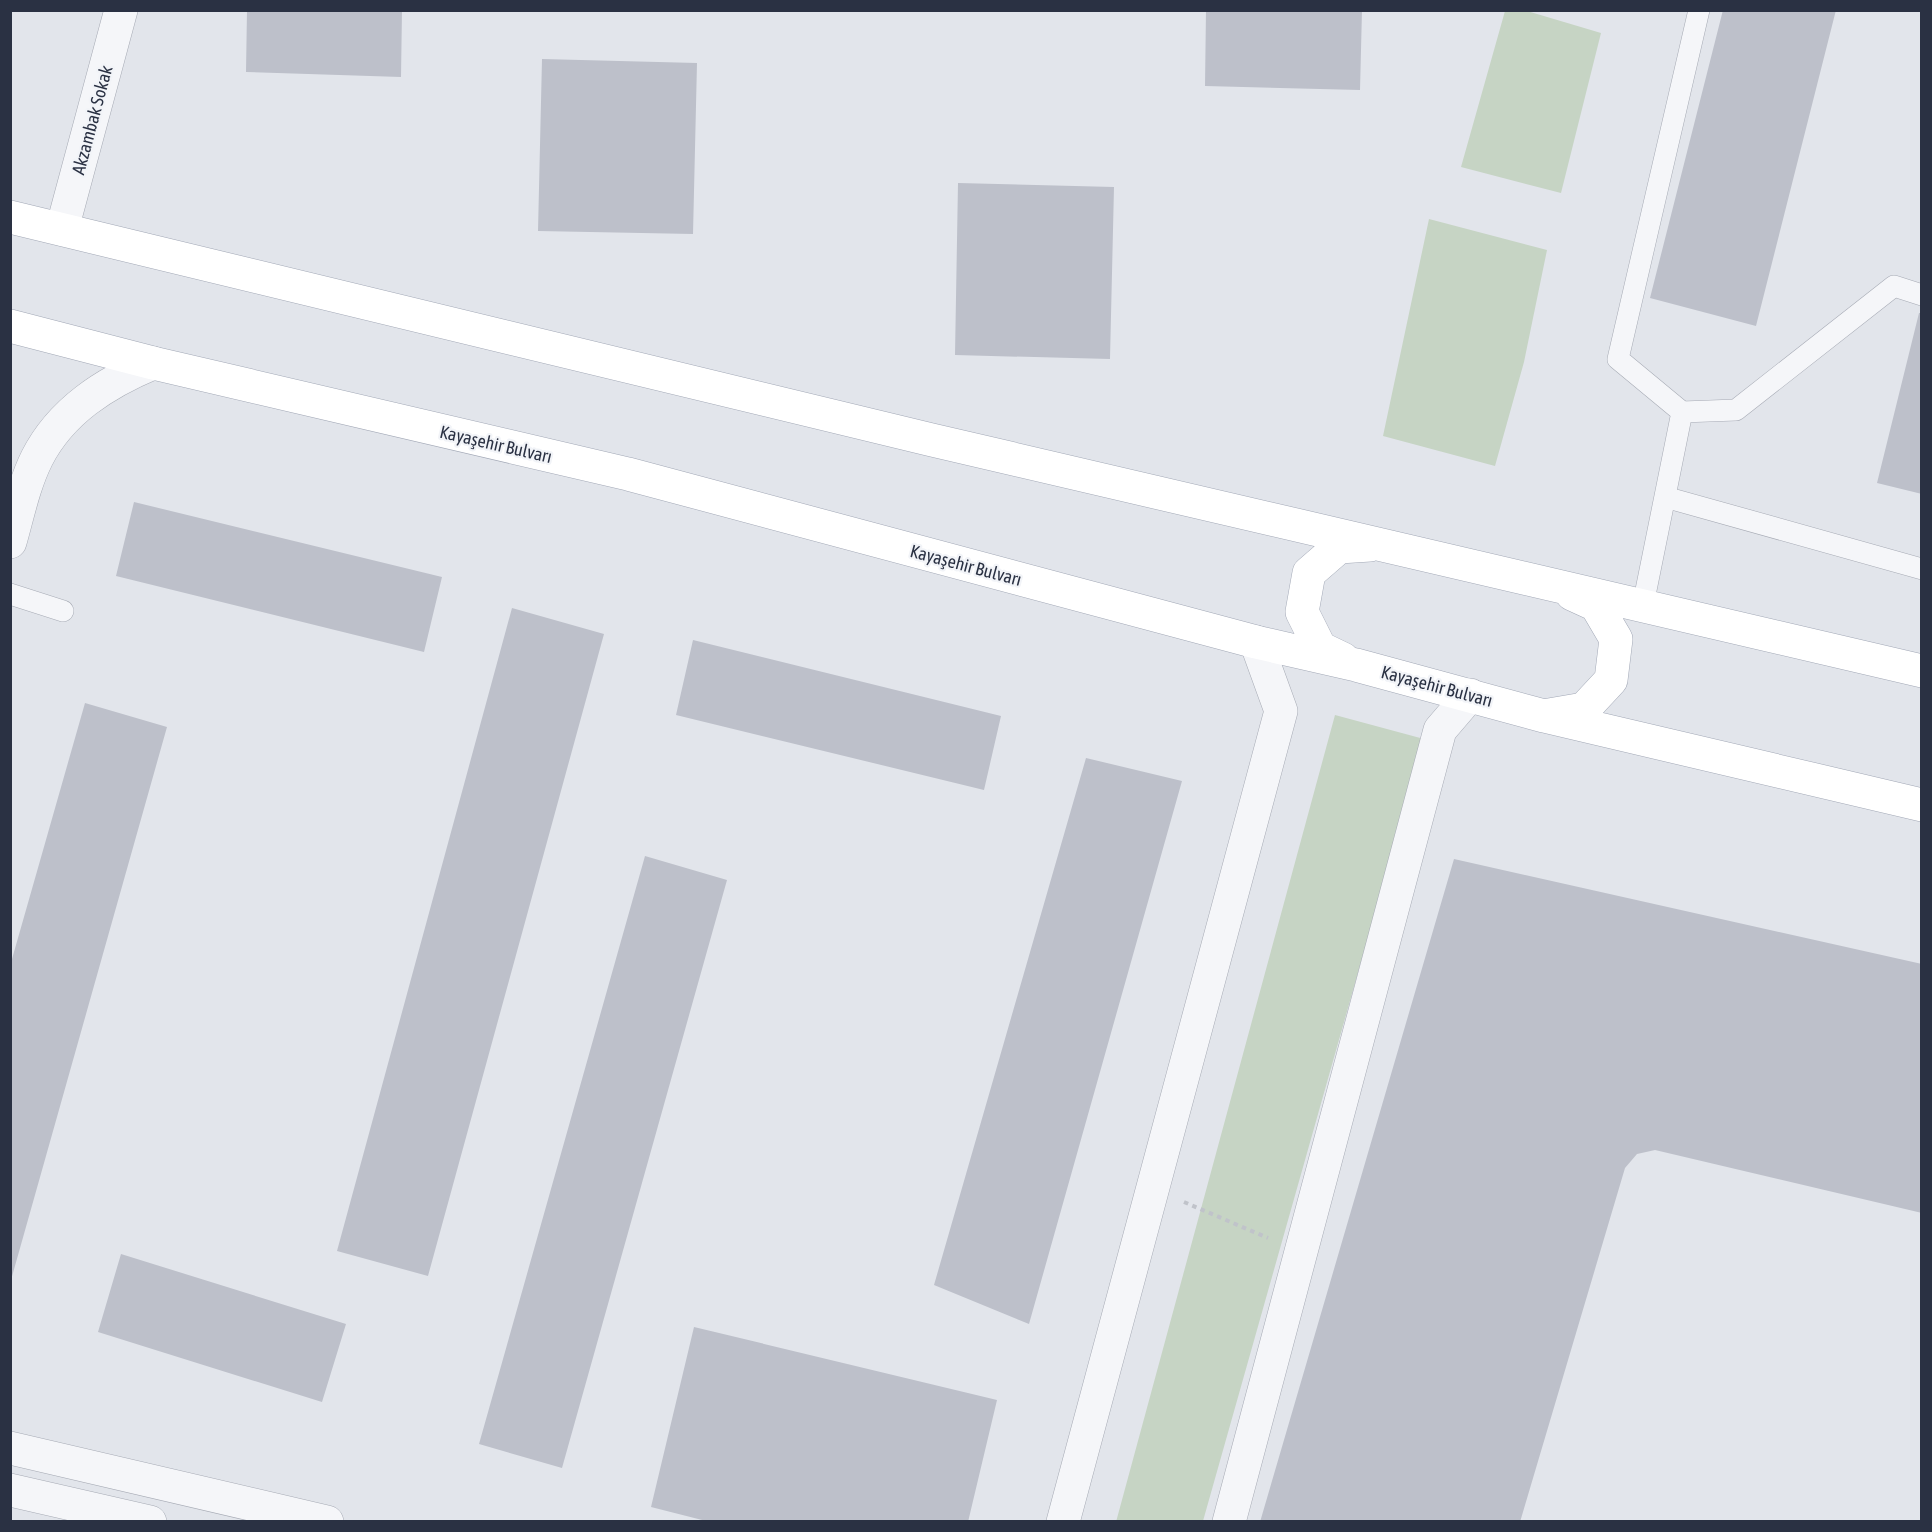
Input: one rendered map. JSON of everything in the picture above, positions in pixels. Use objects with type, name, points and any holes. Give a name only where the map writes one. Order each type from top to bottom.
[{"type":"main road","points":[[10,217],[910,435],[1922,671]]},
{"type":"main road","name":"Kayaşehir Bulvarı","points":[[10,326],[153,363],[628,474],[1256,642],[1356,665],[1544,716],[1922,805]]},
{"type":"main road","points":[[1356,665],[1320,648],[1302,612],[1307,583],[1309,573],[1339,547],[1378,545]]},
{"type":"main road","points":[[1544,716],[1584,709],[1611,680],[1616,639],[1596,604],[1560,588]]},
{"type":"street","name":"Akzambak Sokak","points":[[62,229],[121,10]]},
{"type":"street","points":[[10,542],[24,490],[37,458],[61,423],[78,405],[99,390],[153,363]]},
{"type":"street","points":[[1063,1521],[1281,711],[1256,642]]},
{"type":"street","points":[[1228,1521],[1440,730],[1470,695]]},
{"type":"street","points":[[10,1448],[327,1521]]},
{"type":"street","points":[[10,1490],[150,1521]]},
{"type":"lane","points":[[1699,10],[1618,359],[1682,412],[1736,410],[1894,286],[1922,295]]},
{"type":"lane","points":[[1643,605],[1682,412]]},
{"type":"lane","points":[[1665,497],[1922,569]]},
{"type":"lane","points":[[10,594],[63,611]]},
{"type":"path","points":[[1153,1188],[1301,1252]]},
{"type":"green space","points":[[1505,11],[1527,11],[1601,33],[1561,193],[1461,167]]},
{"type":"green space","points":[[1429,219],[1547,250],[1524,362],[1495,466],[1383,436]]},
{"type":"green space","points":[[1335,715],[1424,739],[1203,1521],[1116,1522]]},
{"type":"building","points":[[247,10],[402,10],[401,77],[246,72]]},
{"type":"building","points":[[1206,10],[1362,10],[1360,90],[1205,86]]},
{"type":"building","points":[[1723,10],[1836,10],[1756,326],[1650,298]]},
{"type":"building","points":[[542,59],[697,63],[693,234],[538,231]]},
{"type":"building","points":[[958,183],[1114,187],[1110,359],[955,355]]},
{"type":"building","points":[[1919,313],[1922,313],[1922,494],[1877,483]]},
{"type":"building","points":[[134,502],[442,577],[424,652],[116,576]]},
{"type":"building","points":[[512,608],[604,634],[428,1276],[337,1251]]},
{"type":"building","points":[[693,640],[1001,716],[984,790],[676,715]]},
{"type":"building","points":[[85,703],[167,727],[11,1280],[10,966]]},
{"type":"building","points":[[1086,758],[1182,781],[1029,1324],[934,1285]]},
{"type":"building","points":[[645,856],[727,880],[562,1468],[479,1444]]},
{"type":"building","points":[[1454,859],[1922,964],[1922,1213],[1655,1150],[1637,1154],[1625,1168],[1520,1522],[1260,1522]]},
{"type":"building","points":[[121,1254],[346,1324],[322,1402],[98,1332]]},
{"type":"building","points":[[694,1327],[997,1400],[968,1522],[710,1522],[651,1507]]}]
